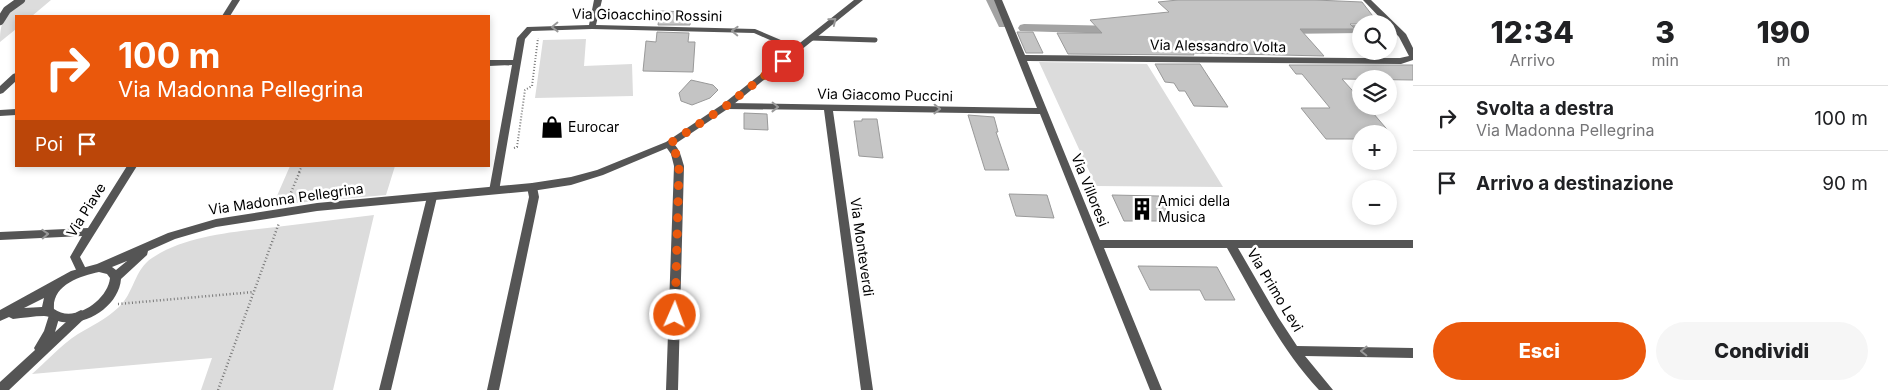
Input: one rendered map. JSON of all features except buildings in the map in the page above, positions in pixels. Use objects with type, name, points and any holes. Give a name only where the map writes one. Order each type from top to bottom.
[{"type":"street","points":[[0,7],[11,0]]},
{"type":"street","points":[[0,20],[6,10],[20,0]]},
{"type":"street","points":[[227,15],[236,0]]},
{"type":"street","points":[[592,27],[598,0]]},
{"type":"street","name":"Via Madonna Pellegrina","points":[[62,282],[82,271],[99,268],[192,228],[283,212],[532,187],[571,181],[600,173],[669,144],[726,106],[859,0]]},
{"type":"street","name":"Via Villoresi","points":[[998,0],[1156,390]]},
{"type":"street","points":[[1367,0],[1403,36],[1413,57]]},
{"type":"street","name":"Via Gioacchino Rossini","points":[[538,32],[592,27],[755,31],[798,49]]},
{"type":"street","points":[[494,191],[500,148],[521,38],[526,31],[538,32]]},
{"type":"street","points":[[1403,36],[1413,36]]},
{"type":"street","name":"Via Alessandro Volta","points":[[1022,58],[1401,61],[1413,57]]},
{"type":"street","points":[[490,63],[517,62]]},
{"type":"street","points":[[0,91],[15,77]]},
{"type":"street","name":"Via Giacomo Puccini","points":[[726,106],[1044,111]]},
{"type":"street","name":"Via Monteverdi","points":[[828,108],[867,390]]},
{"type":"street","points":[[0,113],[15,112]]},
{"type":"street","points":[[669,144],[676,154],[679,166],[672,390]]},
{"type":"street","name":"Via Piave","points":[[82,271],[75,257],[131,167]]},
{"type":"street","points":[[493,390],[534,197],[532,187]]},
{"type":"street","points":[[385,390],[432,197]]},
{"type":"street","points":[[0,236],[90,232]]},
{"type":"street","points":[[1098,244],[1413,244]]},
{"type":"street","name":"Via Primo Levi","points":[[1230,244],[1294,351],[1307,370],[1327,390]]},
{"type":"street","name":"Via Madonna Pellegrina","points":[[116,277],[148,247]]},
{"type":"street","points":[[0,316],[21,311],[51,313],[62,318],[81,315],[93,310],[115,290],[116,277],[111,270],[99,268]]},
{"type":"street","points":[[31,361],[49,332],[51,313],[48,300],[62,282]]},
{"type":"street","points":[[0,316],[62,282]]},
{"type":"street","points":[[0,390],[81,315]]},
{"type":"street","name":"Via Primo Levi","points":[[1294,351],[1413,353]]},
{"type":"lane","points":[[811,38],[876,40]]},
{"type":"path","points":[[500,148],[517,148],[525,90],[532,86],[538,32]]},
{"type":"path","points":[[218,390],[283,212],[302,167]]},
{"type":"path","points":[[116,304],[254,292]]},
{"type":"shaded area","points":[[24,0],[51,0],[33,15],[15,15],[15,30],[0,42],[3,22]]},
{"type":"shaded area","points":[[586,39],[584,66],[632,64],[633,96],[535,98],[543,40]]},
{"type":"shaded area","points":[[1039,62],[1147,64],[1223,187],[1096,186]]},
{"type":"shaded area","points":[[290,167],[395,167],[386,195],[273,205]]},
{"type":"shaded area","points":[[374,215],[333,390],[201,390],[212,358],[32,374],[72,338],[104,319],[119,307],[128,295],[141,269],[152,258],[166,250],[196,239],[228,233]]},
{"type":"waterway","points":[[992,0],[1003,24]]},
{"type":"waterway","points":[[1024,28],[1120,30]]},
{"type":"waterway","points":[[1280,30],[1352,29]]},
{"type":"place","name":"Eurocar","points":[[552,127]]},
{"type":"place","name":"Amici della Musica","points":[[1142,209]]},
{"type":"route","points":[[675,315],[679,166],[676,154],[669,144],[726,106],[783,61]]}]
